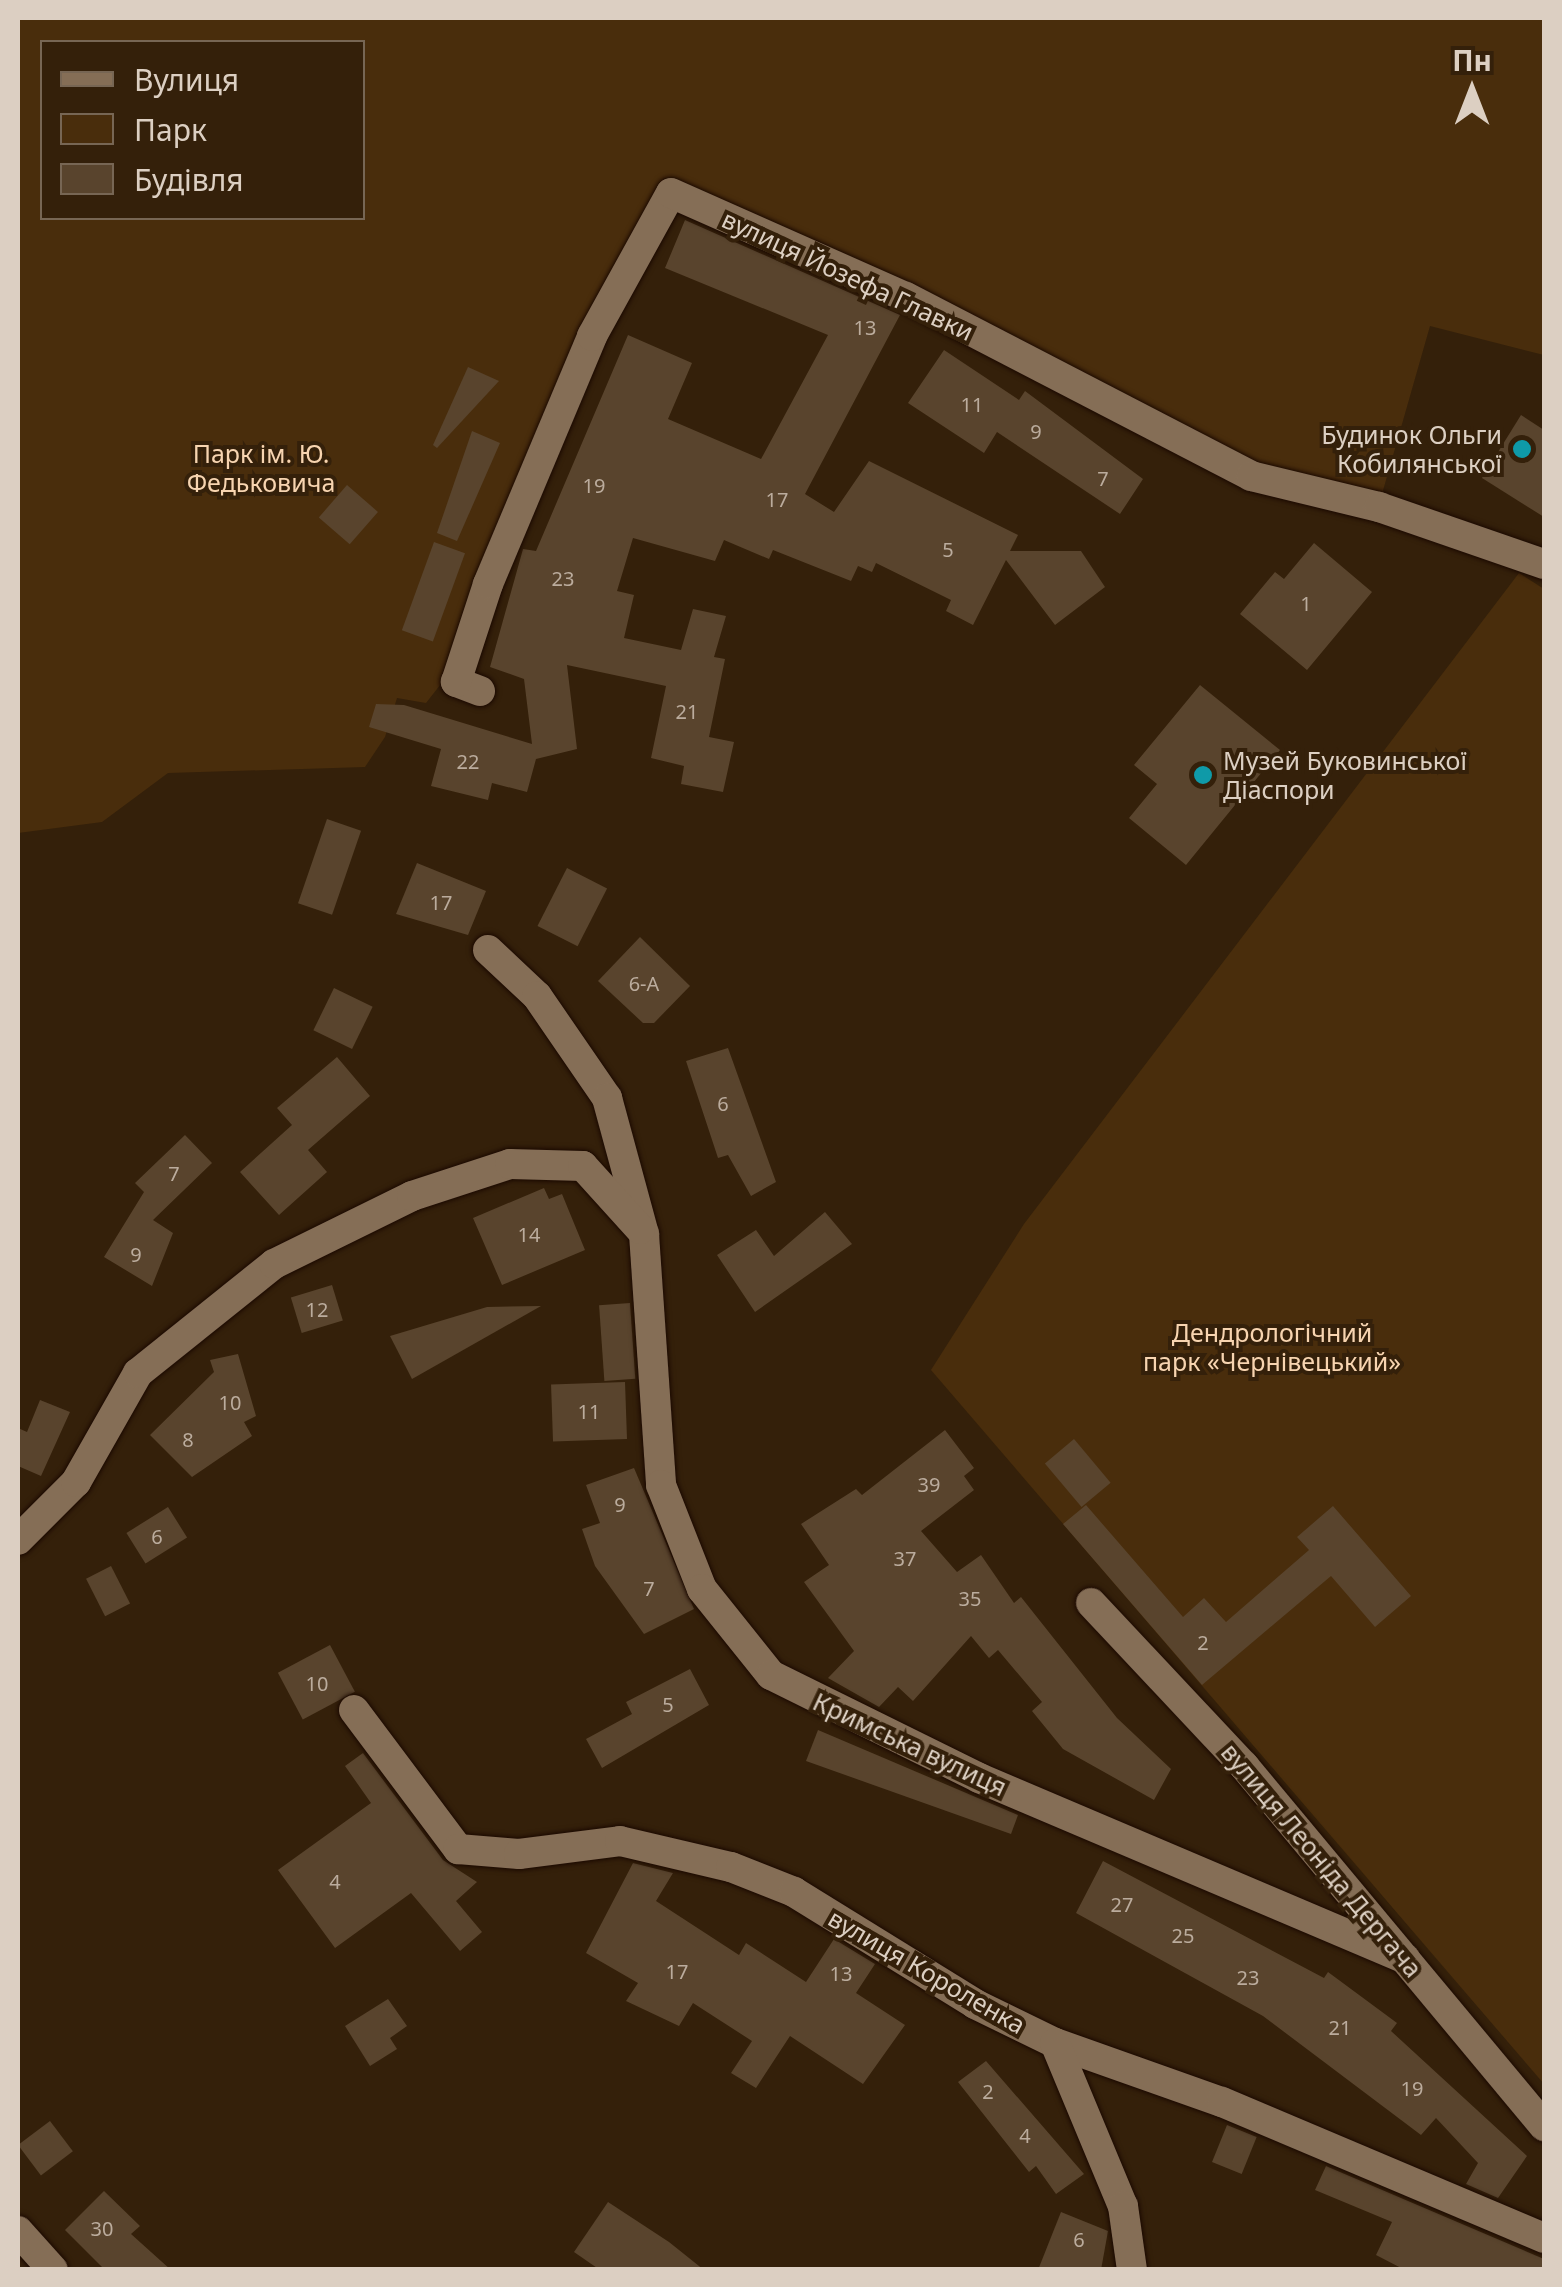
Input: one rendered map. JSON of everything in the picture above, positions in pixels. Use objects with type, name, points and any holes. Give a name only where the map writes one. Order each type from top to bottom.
[{"type":"street","name":"вулиця Йозефа Главки","points":[[480,691],[456,682],[488,584],[592,336],[670,192],[906,296],[1251,476],[1379,508],[1544,564]]},
{"type":"street","name":"Кримська вулиця","points":[[488,950],[537,996],[607,1098],[644,1234],[660,1485],[702,1589],[772,1675],[841,1716],[979,1778],[1405,1959]]},
{"type":"street","points":[[18,1540],[76,1482],[138,1373],[274,1264],[412,1196],[510,1164],[583,1166],[644,1234]]},
{"type":"street","name":"вулиця Леоніда Дергача","points":[[1091,1603],[1244,1766],[1544,2126]]},
{"type":"street","name":"вулиця Короленка","points":[[354,1710],[458,1848],[518,1854],[620,1841],[731,1867],[794,1892],[975,2004],[1055,2042],[1222,2102],[1544,2238]]},
{"type":"street","points":[[1055,2042],[1123,2206],[1132,2270]]},
{"type":"street","points":[[18,2232],[53,2270]]},
{"type":"green space","name":"Парк ім. Ю. Федьковича","points":[[18,18],[1544,18],[1544,355],[1430,326],[1382,494],[1259,464],[913,288],[664,178],[577,338],[444,680],[426,703],[397,698],[385,737],[365,767],[168,773],[102,822],[18,833]]},
{"type":"green space","name":"Дендрологічний парк «Чернівецький»","points":[[1519,573],[1544,589],[1544,2084],[931,1370],[1024,1224]]},
{"type":"building","points":[[685,220],[900,315],[805,494],[834,512],[869,461],[1018,535],[1010,551],[1081,551],[1105,587],[1055,625],[1006,560],[973,625],[946,611],[951,600],[876,563],[872,572],[858,566],[851,581],[773,550],[769,559],[724,540],[715,561],[633,538],[617,591],[634,595],[624,638],[681,650],[693,609],[726,616],[714,657],[725,659],[709,737],[734,742],[723,792],[681,784],[684,766],[651,758],[666,686],[567,665],[577,749],[536,759],[527,792],[492,783],[488,800],[431,786],[441,749],[369,727],[376,704],[404,705],[532,744],[524,679],[490,667],[523,549],[536,551],[628,335],[692,363],[668,419],[761,459],[828,335],[665,268]]},
{"type":"building","points":[[944,350],[1019,400],[1025,391],[1143,479],[1120,514],[997,432],[984,453],[908,403]]},
{"type":"building","points":[[468,367],[499,381],[437,448],[433,445]]},
{"type":"building","name":"Будинок Ольги Кобилянської","points":[[1521,415],[1544,430],[1544,517],[1482,478]]},
{"type":"building","points":[[472,431],[500,443],[457,541],[437,533]]},
{"type":"building","points":[[347,485],[378,512],[350,544],[319,517]]},
{"type":"building","points":[[434,542],[465,553],[433,642],[402,630]]},
{"type":"building","points":[[1314,543],[1372,592],[1307,670],[1240,614],[1275,572],[1284,579]]},
{"type":"building","name":"Музей Буковинської Діаспори","points":[[1200,685],[1280,750],[1186,865],[1129,818],[1157,784],[1134,765]]},
{"type":"building","points":[[327,819],[361,831],[332,915],[298,903]]},
{"type":"building","points":[[417,863],[486,891],[468,935],[396,914]]},
{"type":"building","points":[[567,868],[607,888],[578,946],[537,926]]},
{"type":"building","points":[[640,937],[690,986],[654,1023],[643,1023],[598,981]]},
{"type":"building","points":[[334,988],[373,1007],[352,1049],[313,1030]]},
{"type":"building","points":[[728,1048],[776,1182],[751,1196],[728,1155],[718,1158],[686,1061]]},
{"type":"building","points":[[337,1057],[370,1096],[308,1150],[327,1172],[279,1215],[240,1172],[292,1125],[277,1108]]},
{"type":"building","points":[[185,1135],[212,1163],[153,1220],[173,1233],[152,1286],[104,1257],[144,1192],[135,1183]]},
{"type":"building","points":[[544,1188],[549,1199],[562,1194],[585,1250],[502,1285],[473,1218]]},
{"type":"building","points":[[825,1212],[852,1244],[755,1312],[717,1255],[756,1230],[774,1256]]},
{"type":"building","points":[[332,1285],[343,1320],[302,1333],[291,1298]]},
{"type":"building","points":[[630,1303],[635,1379],[604,1381],[599,1305]]},
{"type":"building","points":[[541,1306],[412,1379],[390,1336],[487,1307]]},
{"type":"building","points":[[238,1354],[256,1416],[244,1422],[252,1436],[192,1477],[150,1435],[214,1372],[210,1360]]},
{"type":"building","points":[[625,1382],[627,1439],[553,1442],[551,1385]]},
{"type":"building","points":[[40,1400],[70,1412],[41,1476],[18,1466],[18,1428],[27,1432]]},
{"type":"building","points":[[945,1430],[974,1468],[964,1476],[974,1490],[921,1531],[957,1572],[981,1555],[1014,1603],[1021,1597],[1117,1718],[1171,1769],[1154,1800],[1063,1749],[1032,1711],[1042,1702],[998,1650],[989,1658],[971,1636],[913,1701],[898,1687],[879,1707],[828,1678],[854,1651],[804,1582],[829,1565],[801,1524],[856,1489],[862,1495]]},
{"type":"building","points":[[1074,1439],[1111,1483],[1082,1507],[1045,1463]]},
{"type":"building","points":[[634,1468],[694,1609],[644,1634],[595,1566],[582,1529],[600,1523],[586,1485]]},
{"type":"building","points":[[1086,1505],[1183,1617],[1204,1598],[1226,1622],[1309,1550],[1297,1537],[1333,1506],[1411,1596],[1375,1627],[1331,1576],[1202,1685],[1063,1524]]},
{"type":"building","points":[[168,1507],[187,1538],[146,1563],[126,1533]]},
{"type":"building","points":[[111,1566],[130,1603],[105,1616],[86,1579]]},
{"type":"building","points":[[330,1645],[355,1692],[303,1719],[278,1673]]},
{"type":"building","points":[[690,1669],[709,1705],[602,1768],[586,1739],[632,1714],[626,1702]]},
{"type":"building","points":[[818,1730],[1018,1815],[1011,1834],[806,1761]]},
{"type":"building","points":[[363,1753],[443,1860],[477,1882],[456,1901],[482,1932],[460,1951],[411,1893],[335,1948],[278,1870],[371,1803],[345,1766]]},
{"type":"building","points":[[1103,1861],[1324,1978],[1328,1972],[1397,2023],[1391,2031],[1527,2156],[1498,2198],[1466,2184],[1478,2163],[1436,2118],[1421,2135],[1263,2016],[1076,1913]]},
{"type":"building","points":[[633,1863],[673,1873],[656,1901],[739,1955],[746,1943],[806,1982],[834,1939],[875,1964],[856,1993],[905,2025],[863,2084],[790,2036],[756,2088],[731,2073],[752,2041],[693,2003],[679,2026],[626,2001],[638,1983],[586,1953]]},
{"type":"building","points":[[388,1999],[407,2026],[390,2038],[397,2049],[370,2066],[345,2026]]},
{"type":"building","points":[[986,2061],[1084,2174],[1056,2194],[1036,2166],[1029,2172],[958,2082]]},
{"type":"building","points":[[50,2121],[73,2151],[41,2175],[18,2145]]},
{"type":"building","points":[[1227,2125],[1257,2137],[1242,2174],[1212,2162]]},
{"type":"building","points":[[1326,2166],[1544,2259],[1544,2270],[1405,2270],[1376,2255],[1392,2222],[1315,2190]]},
{"type":"building","points":[[104,2191],[140,2226],[131,2234],[171,2270],[105,2270],[65,2230]]},
{"type":"building","points":[[608,2202],[704,2270],[600,2270],[574,2252]]},
{"type":"building","points":[[1061,2212],[1108,2231],[1101,2270],[1038,2270]]},
{"type":"place","name":"Будинок Ольги Кобилянської","points":[[1522,449]]},
{"type":"place","name":"Музей Буковинської Діаспори","points":[[1203,775]]}]
